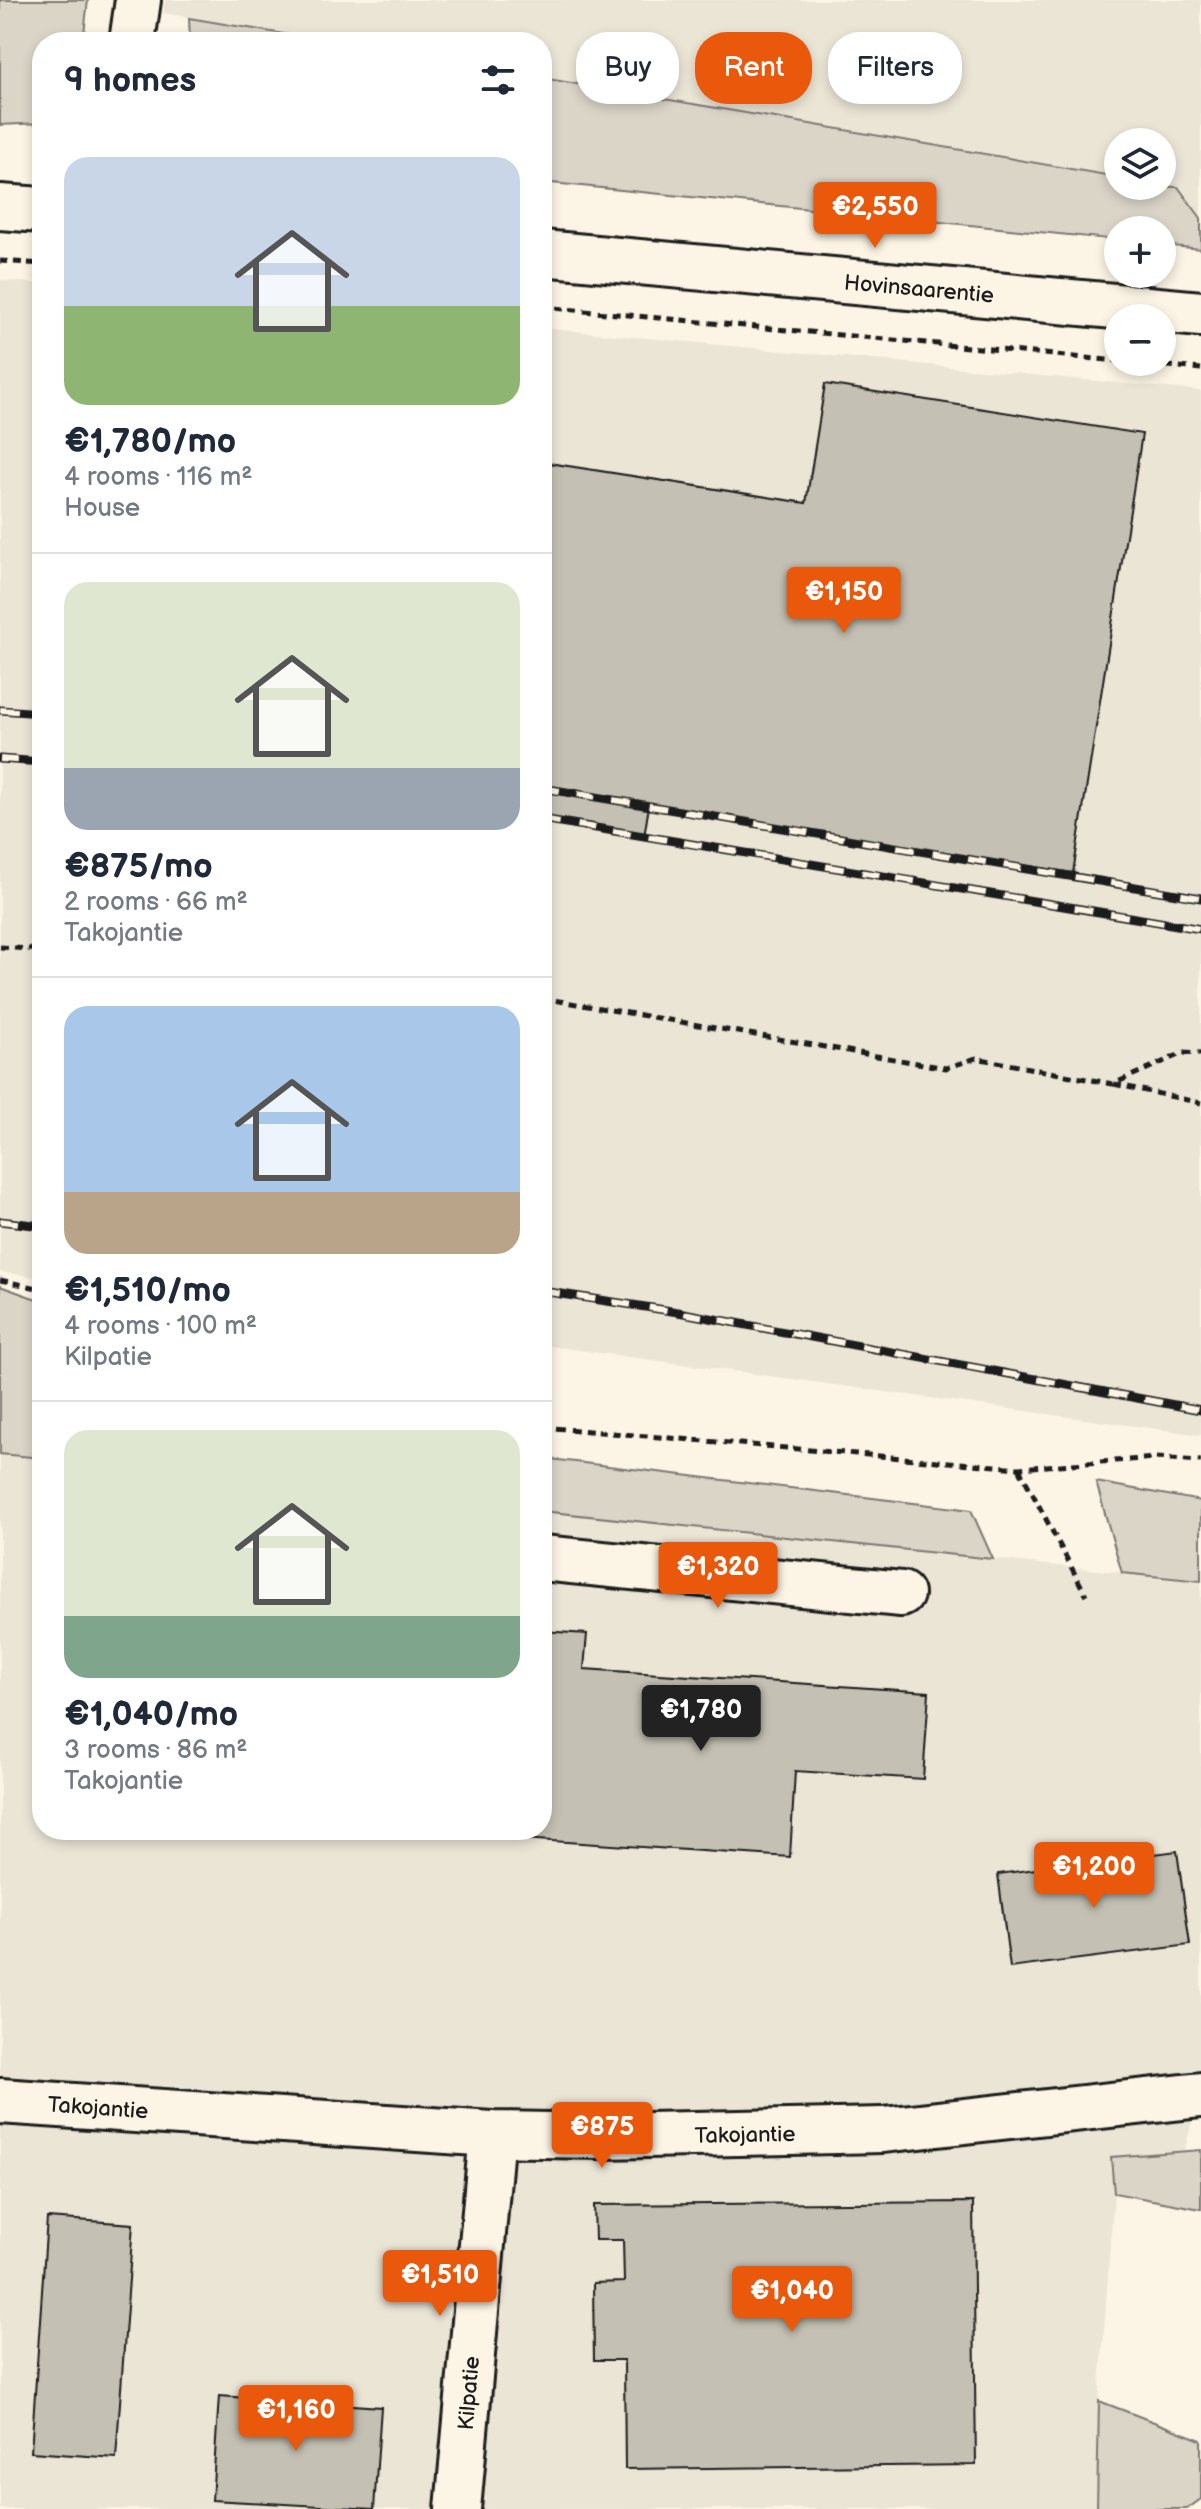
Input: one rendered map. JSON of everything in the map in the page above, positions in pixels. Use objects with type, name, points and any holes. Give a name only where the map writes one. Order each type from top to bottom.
[{"type":"street","points":[[133,32],[138,0]]},
{"type":"street","points":[[0,207],[32,209]]},
{"type":"street","name":"Hovinsaarentie","points":[[552,254],[1201,314]]},
{"type":"street","points":[[552,1559],[901,1594]]},
{"type":"street","name":"Takojantie","points":[[0,2101],[492,2134],[602,2136],[883,2130],[1201,2095]]},
{"type":"street","name":"Kilpatie","points":[[458,2509],[492,2134]]},
{"type":"path","points":[[0,261],[32,263]]},
{"type":"path","points":[[552,308],[1104,360]]},
{"type":"path","points":[[1176,367],[1201,369]]},
{"type":"path","points":[[0,947],[32,949]]},
{"type":"path","points":[[552,1000],[946,1068],[976,1058],[1201,1103]]},
{"type":"path","points":[[1113,1084],[1183,1053],[1201,1054]]},
{"type":"path","points":[[0,1280],[32,1287]]},
{"type":"path","points":[[552,1426],[1019,1468],[1155,1458],[1201,1461]]},
{"type":"path","points":[[1019,1468],[1086,1595]]},
{"type":"shaded area","points":[[0,0],[88,0],[84,32],[32,32],[32,123],[0,125]]},
{"type":"shaded area","points":[[165,0],[1201,0],[1201,218],[1176,188],[1176,128],[1104,128],[1104,175],[679,102],[679,32],[576,32],[576,84],[552,80],[552,32],[273,32],[163,13]]},
{"type":"shaded area","points":[[189,18],[272,32],[190,32]]},
{"type":"shaded area","points":[[552,80],[576,84],[576,104],[679,104],[679,102],[1104,175],[1104,200],[1176,200],[1178,187],[1201,218],[1201,249],[1176,246],[1176,216],[1104,216],[1104,239],[552,183]]},
{"type":"shaded area","points":[[0,280],[32,283],[32,1277],[0,1272]]},
{"type":"shaded area","points":[[552,329],[1201,391],[1201,1435],[552,1346]]},
{"type":"shaded area","points":[[0,1286],[32,1297],[32,1457],[0,1454]]},
{"type":"shaded area","points":[[0,1454],[32,1457],[32,1840],[552,1840],[552,1512],[1201,1581],[1201,2088],[1184,2152],[1112,2158],[1114,2193],[1099,2400],[1097,2509],[0,2509]]},
{"type":"shaded area","points":[[552,1459],[971,1510],[993,1559],[552,1512]]},
{"type":"shaded area","points":[[1096,1482],[1201,1501],[1201,1581],[1122,1573]]},
{"type":"shaded area","points":[[1201,2150],[1201,2209],[1114,2193],[1111,2157]]},
{"type":"shaded area","points":[[1099,2401],[1201,2440],[1201,2499],[1187,2509],[1097,2509]]},
{"type":"building","points":[[825,384],[1142,434],[1073,873],[649,806],[644,837],[552,823],[552,464],[806,503]]},
{"type":"building","points":[[552,1632],[587,1634],[584,1669],[929,1692],[923,1779],[795,1771],[790,1857],[536,1840],[552,1840]]},
{"type":"building","points":[[1177,1851],[1190,1945],[1010,1968],[998,1874]]},
{"type":"building","points":[[973,2202],[976,2465],[625,2469],[624,2360],[594,2360],[593,2283],[624,2282],[623,2240],[595,2240],[594,2205]]},
{"type":"building","points":[[47,2218],[133,2224],[116,2458],[31,2452]]},
{"type":"building","points":[[219,2396],[381,2407],[374,2509],[212,2500]]},
{"type":"railway","points":[[0,710],[32,712]]},
{"type":"railway","points":[[0,759],[32,761]]},
{"type":"railway","points":[[552,790],[1201,898]]},
{"type":"railway","points":[[552,821],[1201,929]]},
{"type":"railway","points":[[0,1221],[32,1225]]},
{"type":"railway","points":[[552,1293],[678,1312],[1201,1410]]}]
